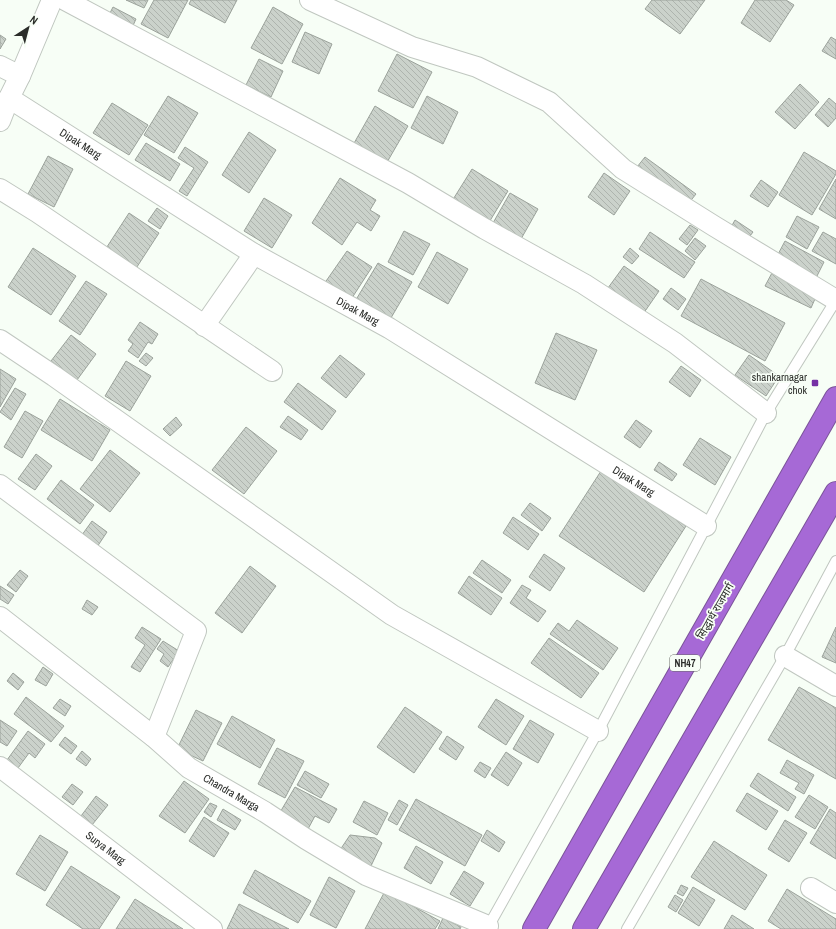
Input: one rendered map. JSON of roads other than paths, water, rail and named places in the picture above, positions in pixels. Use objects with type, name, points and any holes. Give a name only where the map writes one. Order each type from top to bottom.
[{"type":"highway","name":"सिद्धार्थ राजमार्ग","points":[[534,929],[836,398]]},
{"type":"highway","points":[[584,929],[836,492]]},
{"type":"street","points":[[0,121],[52,0]]},
{"type":"street","points":[[65,0],[408,183],[485,229],[584,284],[675,343],[766,413]]},
{"type":"street","points":[[310,0],[412,47],[476,67],[549,102],[623,169],[836,300]]},
{"type":"street","points":[[0,66],[20,76]]},
{"type":"street","name":"Dipak Marg","points":[[9,98],[254,254],[389,328],[706,526]]},
{"type":"street","points":[[0,189],[37,212],[272,371]]},
{"type":"street","points":[[204,326],[254,254]]},
{"type":"street","points":[[0,340],[54,376],[392,615],[598,731]]},
{"type":"street","points":[[0,485],[196,631],[154,737]]},
{"type":"street","name":"Chandra Marga","points":[[0,617],[154,737],[189,768],[265,812],[306,839],[366,874],[488,928]]},
{"type":"street","points":[[785,656],[836,686]]},
{"type":"street","name":"Surya Marg","points":[[0,767],[212,929]]},
{"type":"street","points":[[811,888],[836,903]]},
{"type":"lane","points":[[488,928],[598,731],[766,413],[836,300]]},
{"type":"lane","points":[[627,929],[785,656],[836,561]]},
{"type":"place","name":"shankarnagar chok","points":[[815,383]]}]
